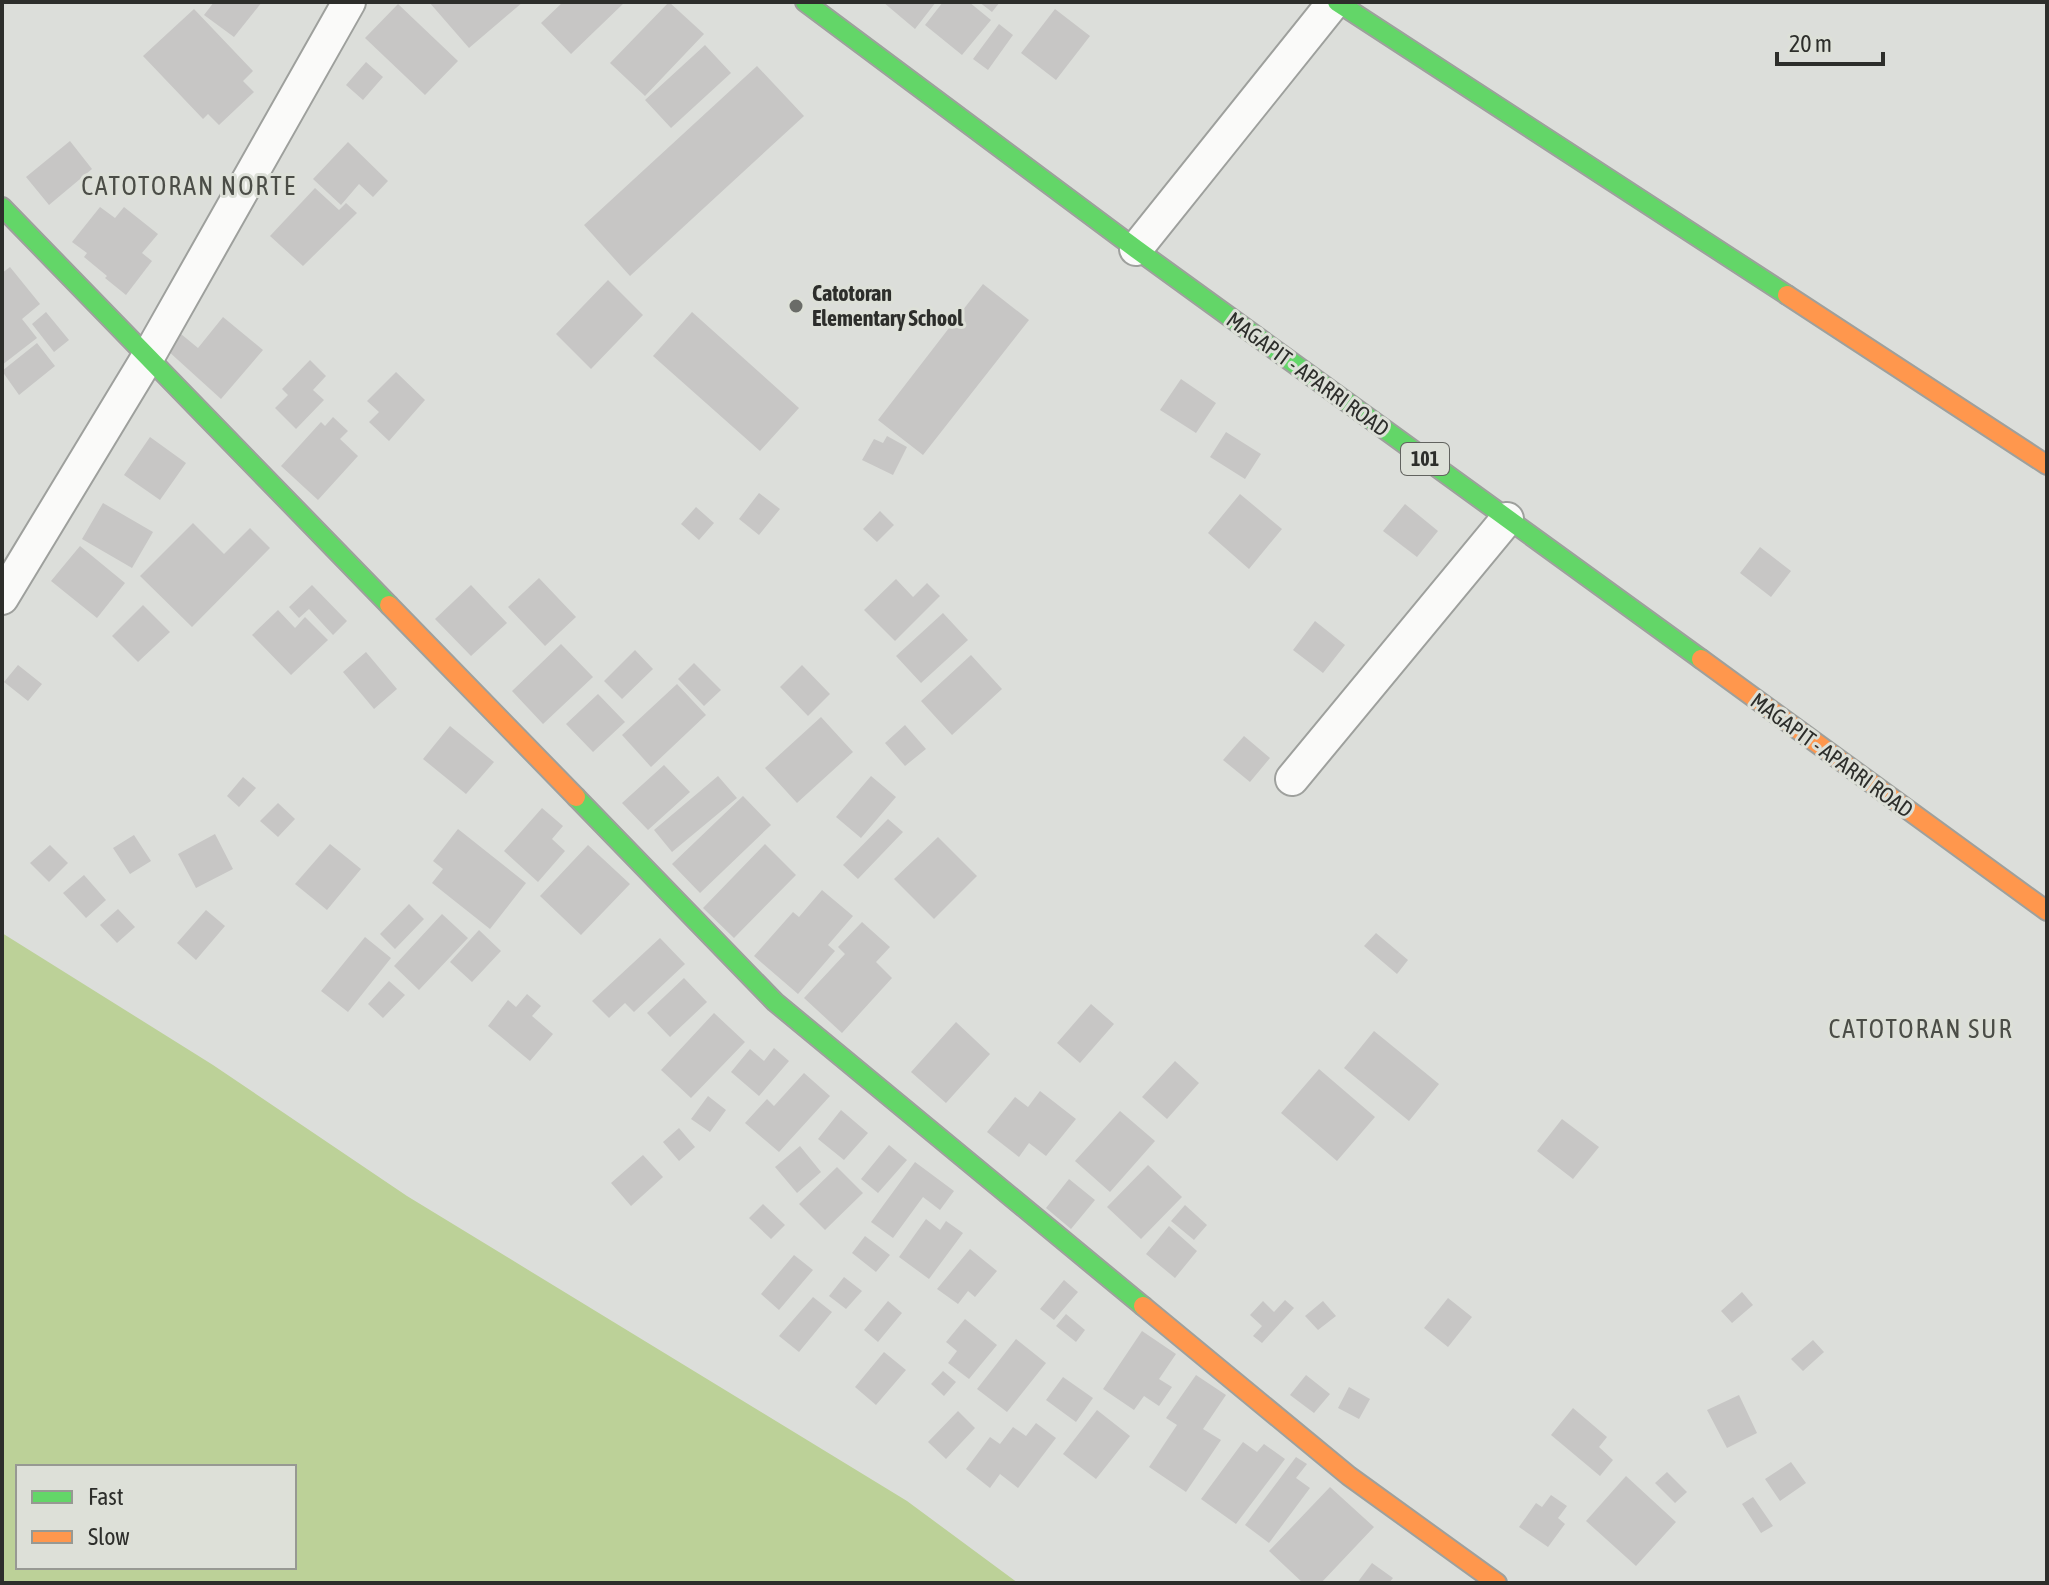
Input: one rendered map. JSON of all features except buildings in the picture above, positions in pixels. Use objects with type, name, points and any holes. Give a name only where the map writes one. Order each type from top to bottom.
[{"type":"street","points":[[2,598],[148,357],[349,2]]},
{"type":"street","name":"MAGAPIT - APARRI ROAD","points":[[805,2],[1136,249],[2047,911]]},
{"type":"street","points":[[1136,249],[1336,2],[2047,465]]},
{"type":"street","points":[[2,207],[775,1002],[1337,1466],[1497,1583]]},
{"type":"street","points":[[1292,779],[1507,519]]},
{"type":"shaded area","points":[[2,933],[213,1065],[407,1196],[907,1501],[1018,1583],[2,1583]]},
{"type":"traffic: fast","points":[[805,2],[1136,249],[1701,659]]},
{"type":"traffic: fast","points":[[1337,2],[1787,295]]},
{"type":"traffic: fast","points":[[2,207],[389,605]]},
{"type":"traffic: fast","points":[[576,797],[775,1002],[1143,1306]]},
{"type":"traffic: slow","points":[[1787,295],[2047,465]]},
{"type":"traffic: slow","points":[[389,605],[576,797]]},
{"type":"traffic: slow","points":[[1701,659],[2047,911]]},
{"type":"traffic: slow","points":[[1143,1306],[1349,1476],[1497,1583]]},
{"type":"place","name":"Catotoran Elementary School","points":[[796,306]]},
{"type":"district","name":"CATOTORAN NORTE","points":[[189,186]]},
{"type":"district","name":"CATOTORAN SUR","points":[[1921,1029]]}]
